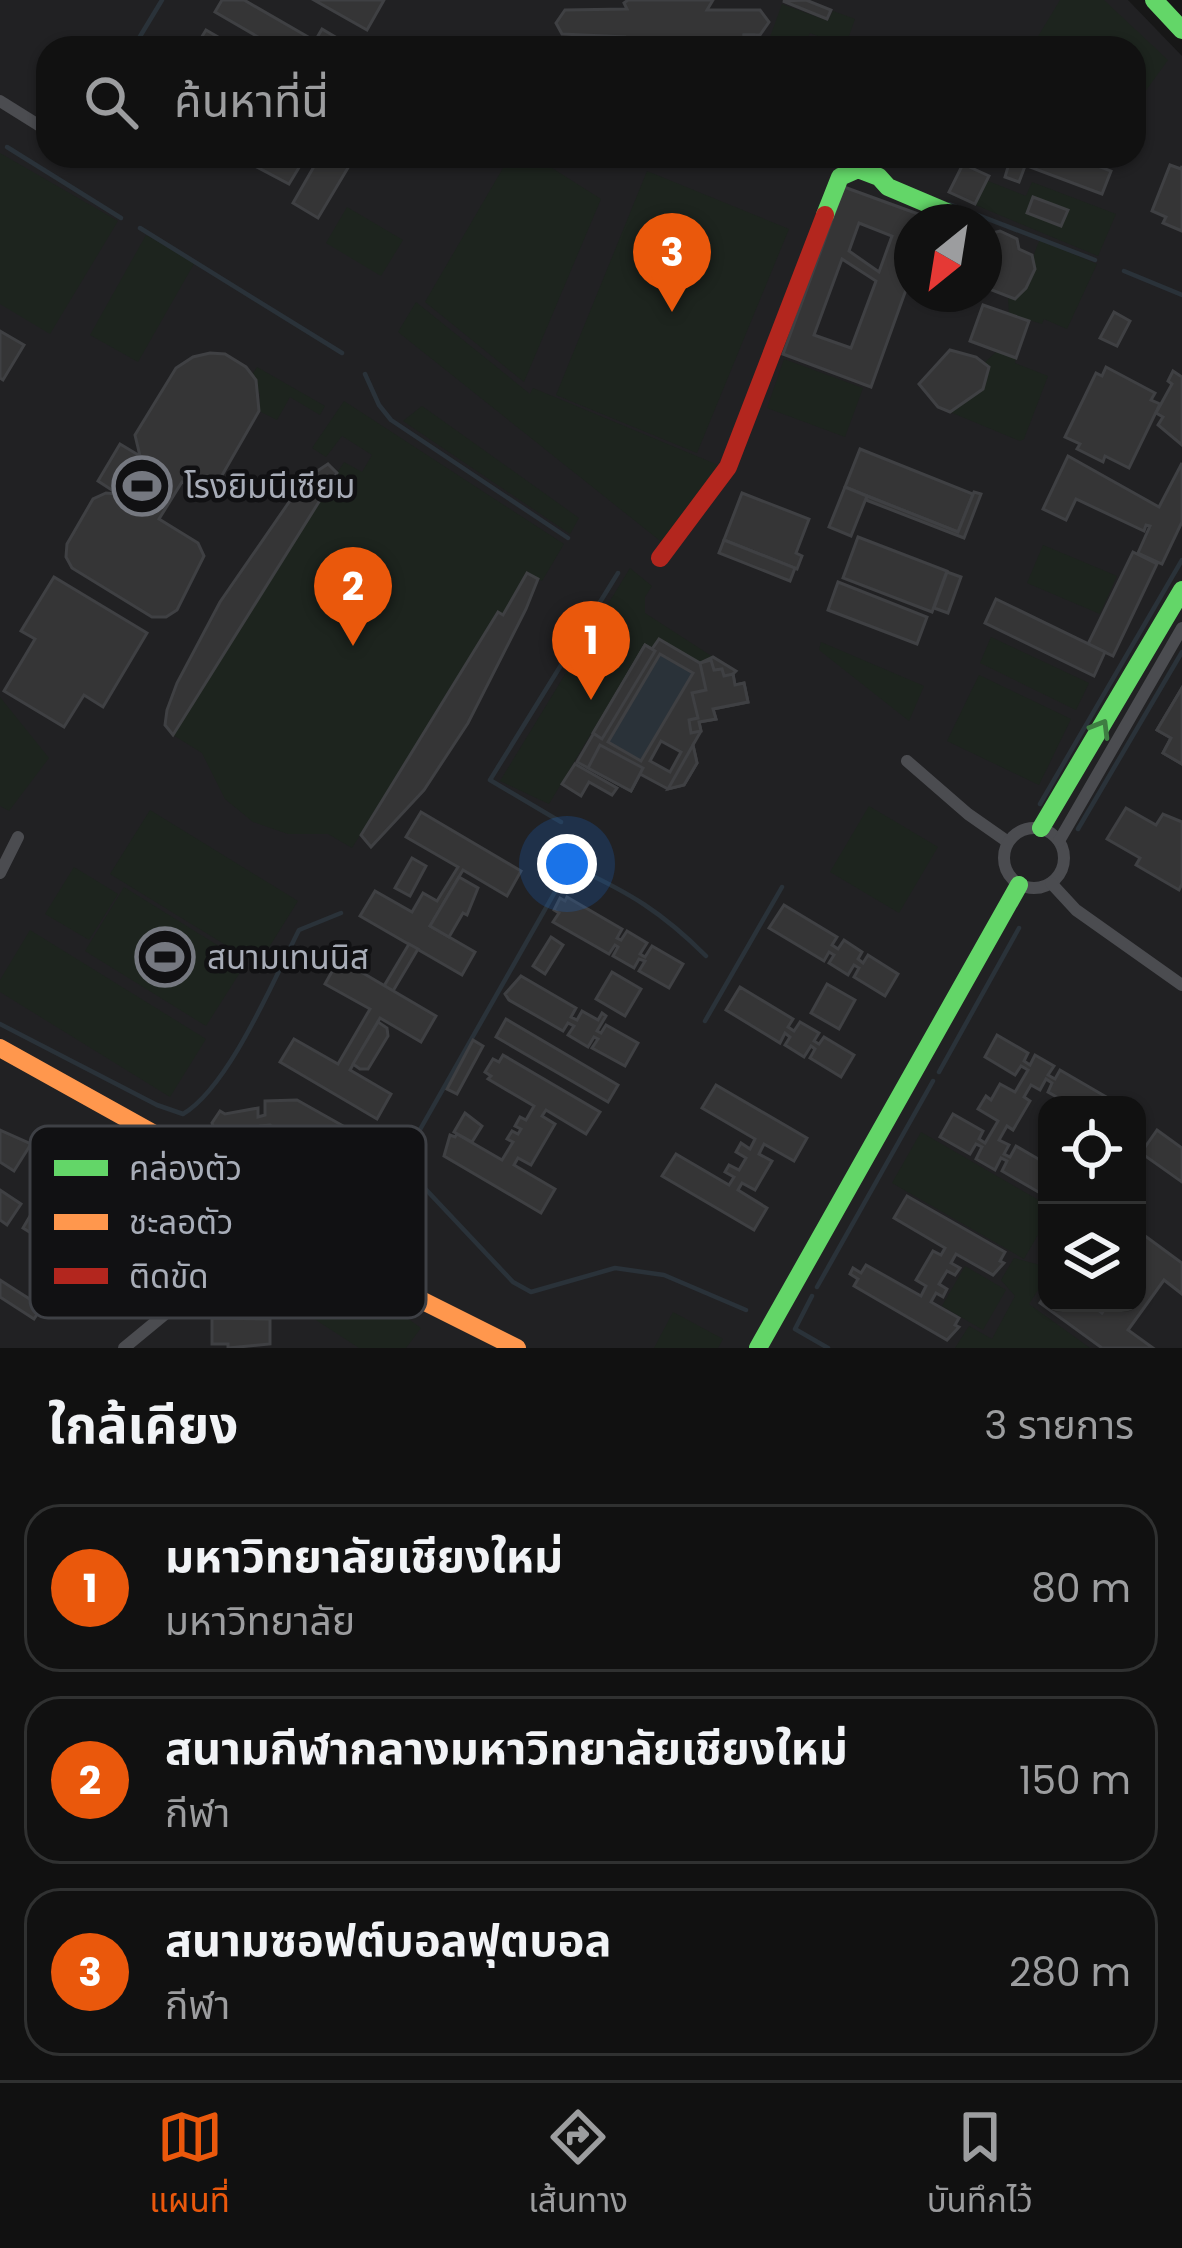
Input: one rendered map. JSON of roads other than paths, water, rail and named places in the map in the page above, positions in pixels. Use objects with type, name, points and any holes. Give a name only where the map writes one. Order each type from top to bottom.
[{"type":"street","points":[[1154,0],[1182,30]]},
{"type":"street","points":[[0,103],[36,126]]},
{"type":"street","points":[[660,558],[728,467],[840,177],[858,170],[927,204]]},
{"type":"street","points":[[1041,828],[1182,590]]},
{"type":"street","points":[[1059,841],[1182,628]]},
{"type":"street","points":[[907,761],[1008,842]]},
{"type":"street","points":[[1041,828],[1059,841],[1064,854],[1062,870],[1051,884],[1034,889],[1019,885],[1003,860],[1008,842],[1027,829],[1041,828]]},
{"type":"street","points":[[0,873],[18,837]]},
{"type":"street","points":[[1051,884],[1076,910],[1182,986]]},
{"type":"street","points":[[763,1340],[1019,885]]},
{"type":"street","points":[[0,1048],[140,1126]]},
{"type":"street","points":[[426,1302],[517,1348]]},
{"type":"street","points":[[124,1348],[160,1318]]},
{"type":"waterway","points":[[140,36],[162,0]]},
{"type":"waterway","points":[[7,147],[36,165]]},
{"type":"waterway","points":[[41,168],[121,218]]},
{"type":"waterway","points":[[1002,224],[1095,260]]},
{"type":"waterway","points":[[140,228],[342,353]]},
{"type":"waterway","points":[[1124,271],[1182,295]]},
{"type":"waterway","points":[[365,374],[391,420],[568,538]]},
{"type":"waterway","points":[[1040,804],[1182,560]]},
{"type":"waterway","points":[[561,822],[490,780],[618,573]]},
{"type":"waterway","points":[[1078,829],[1182,652]]},
{"type":"waterway","points":[[422,1126],[568,869],[574,867],[644,905],[706,956]]},
{"type":"waterway","points":[[705,1021],[782,887]]},
{"type":"waterway","points":[[0,1024],[183,1114],[217,1081],[233,1057],[299,930],[341,913]]},
{"type":"waterway","points":[[939,1072],[1019,928]]},
{"type":"waterway","points":[[817,1287],[933,1081]]},
{"type":"waterway","points":[[426,1190],[513,1282],[531,1292],[615,1268],[664,1275],[746,1310]]},
{"type":"waterway","points":[[812,1296],[795,1329],[828,1348]]},
{"type":"place","name":"สนามซอฟต์บอลฟุตบอล","points":[[672,312]]},
{"type":"place","name":"โรงยิมนีเซียม","points":[[142,486]]},
{"type":"place","name":"สนามกีฬากลางมหาวิทยาลัยเชียงใหม่","points":[[353,646]]},
{"type":"place","name":"มหาวิทยาลัยเชียงใหม่","points":[[591,700]]},
{"type":"place","name":"สนามเทนนิส","points":[[165,957]]}]
